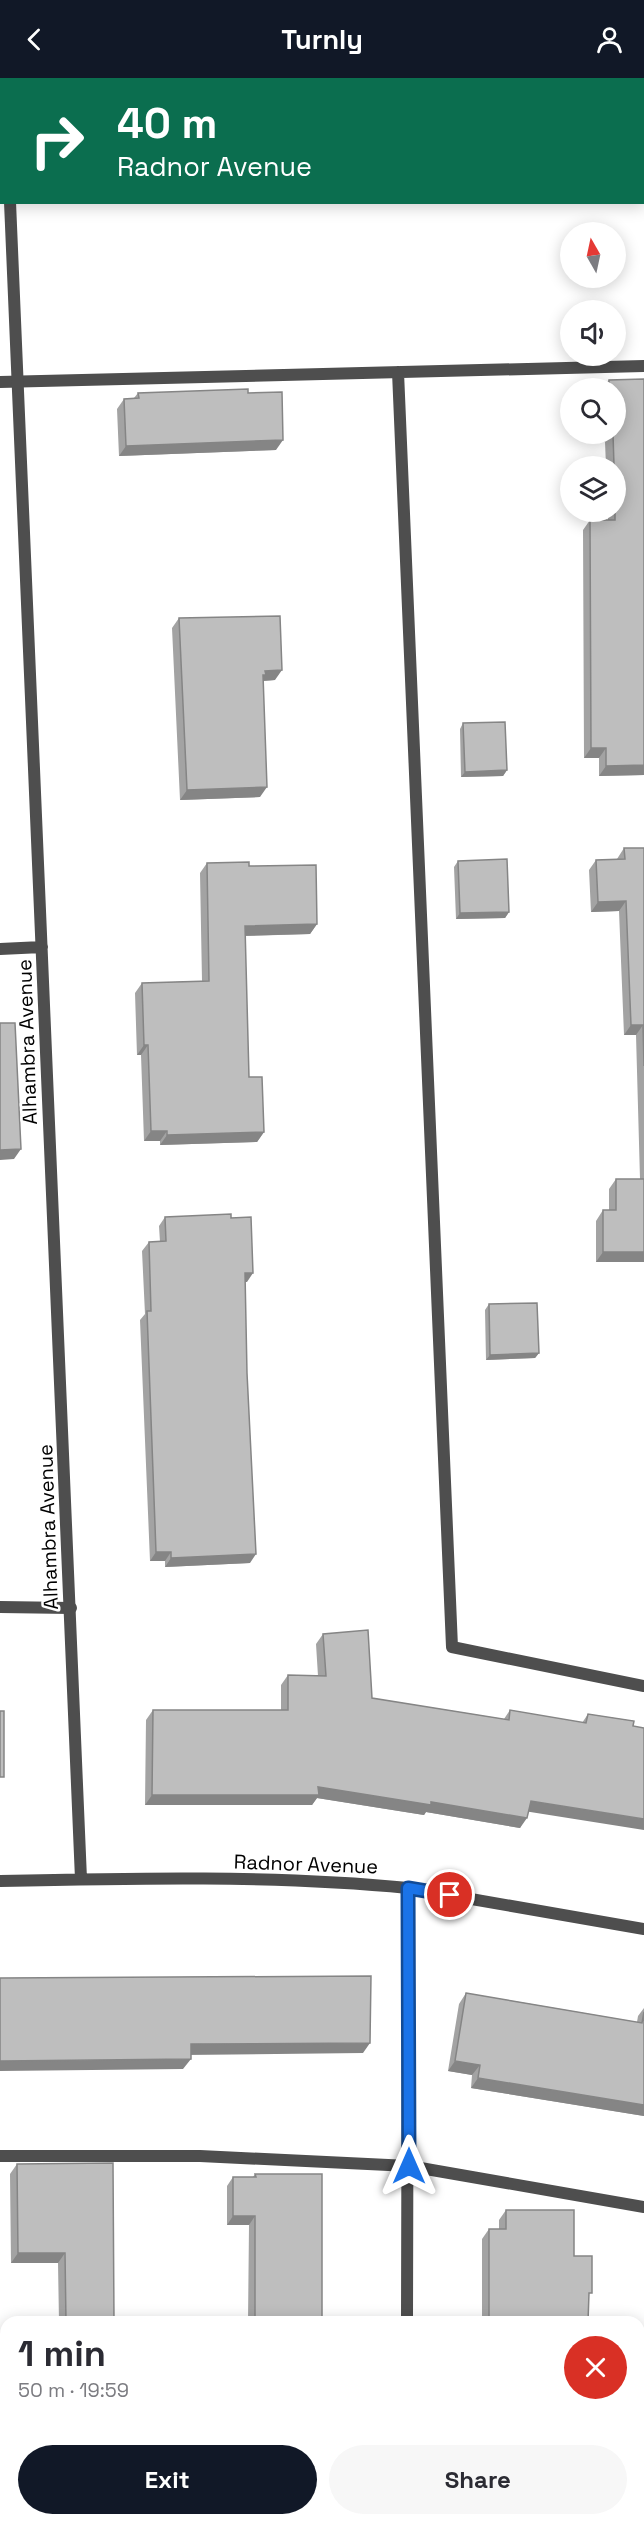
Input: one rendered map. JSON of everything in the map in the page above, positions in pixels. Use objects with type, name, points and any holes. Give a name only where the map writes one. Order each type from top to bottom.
[{"type":"street","name":"Alhambra Avenue","points":[[10,204],[81,1879]]},
{"type":"street","points":[[0,382],[644,366]]},
{"type":"street","points":[[398,372],[452,1647],[644,1686]]},
{"type":"street","points":[[0,948],[42,947]]},
{"type":"street","points":[[0,1607],[71,1608]]},
{"type":"street","name":"Radnor Avenue","points":[[0,1881],[81,1879],[294,1882],[408,1888],[644,1929]]},
{"type":"street","points":[[407,2316],[408,1888]]},
{"type":"street","points":[[0,2156],[200,2156],[409,2166],[644,2207]]},
{"type":"building","points":[[644,379],[644,765],[606,766],[606,748],[591,748],[590,522],[626,522],[626,456],[614,456],[613,444],[626,444],[626,380]]},
{"type":"building","points":[[248,389],[248,393],[282,392],[283,440],[126,446],[124,399],[139,398],[138,393]]},
{"type":"building","points":[[280,616],[282,670],[265,671],[266,675],[263,675],[267,787],[187,790],[179,618]]},
{"type":"building","points":[[505,722],[507,770],[465,772],[463,723]]},
{"type":"building","points":[[624,848],[644,848],[644,1066],[643,1025],[631,1025],[626,901],[598,902],[596,860],[625,859]]},
{"type":"building","points":[[507,859],[509,912],[460,913],[458,861]]},
{"type":"building","points":[[249,862],[249,866],[316,865],[317,924],[245,926],[249,1077],[262,1077],[264,1132],[167,1135],[167,1131],[151,1131],[148,1045],[144,1045],[142,983],[209,981],[207,863]]},
{"type":"building","points":[[0,1023],[15,1023],[21,1149],[0,1150]]},
{"type":"building","points":[[616,1179],[644,1179],[644,1252],[603,1252],[603,1210],[616,1210]]},
{"type":"building","points":[[231,1214],[231,1218],[251,1217],[253,1273],[245,1273],[247,1373],[256,1554],[171,1558],[171,1552],[156,1552],[147,1311],[151,1311],[149,1242],[166,1241],[165,1217]]},
{"type":"building","points":[[537,1303],[539,1353],[490,1355],[489,1304]]},
{"type":"building","points":[[368,1630],[372,1698],[509,1720],[510,1710],[586,1723],[588,1714],[634,1721],[633,1726],[644,1728],[644,1819],[531,1801],[527,1818],[318,1787],[319,1795],[152,1795],[153,1710],[288,1710],[288,1675],[326,1676],[323,1634]]},
{"type":"building","points":[[0,1711],[4,1711],[4,1777],[0,1777]]},
{"type":"building","points":[[371,1976],[370,2043],[191,2044],[191,2059],[0,2061],[0,1978]]},
{"type":"building","points":[[466,1993],[642,2023],[644,2012],[644,2105],[478,2078],[480,2065],[455,2061]]},
{"type":"building","points":[[113,2163],[114,2316],[66,2316],[65,2253],[18,2253],[17,2164]]},
{"type":"building","points":[[255,2174],[322,2174],[322,2316],[255,2316],[255,2216],[233,2216],[233,2177],[256,2177]]},
{"type":"building","points":[[506,2210],[574,2210],[574,2256],[592,2256],[592,2293],[589,2293],[588,2316],[489,2316],[489,2229],[506,2229]]},
{"type":"route","points":[[409,2166],[408,1888],[450,1895]]}]
